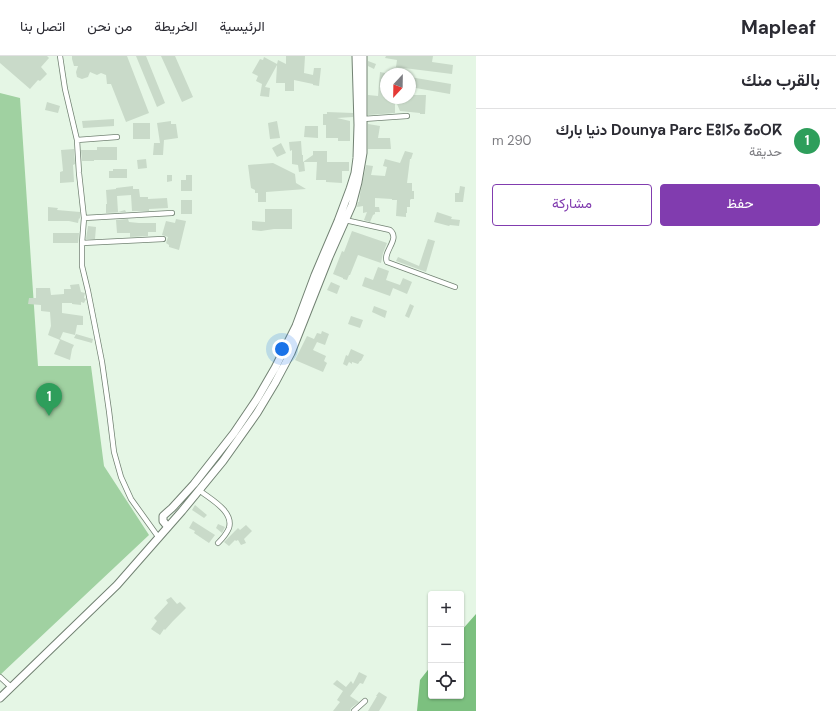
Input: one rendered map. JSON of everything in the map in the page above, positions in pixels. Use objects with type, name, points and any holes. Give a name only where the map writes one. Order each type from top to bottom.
[{"type":"main road","points":[[168,527],[163,521],[163,516],[187,492],[222,450],[246,416],[275,368],[296,326],[315,275],[338,221],[353,181],[356,164],[358,125],[356,56]]},
{"type":"main road","points":[[0,698],[117,585],[199,490],[247,428],[264,403],[291,353],[355,194],[363,153],[363,56]]},
{"type":"street","points":[[60,56],[65,89],[77,140],[84,218],[82,266],[99,346],[114,452],[121,477],[131,499],[158,538]]},
{"type":"street","points":[[363,119],[407,116]]},
{"type":"street","points":[[77,140],[117,137]]},
{"type":"street","points":[[84,218],[172,213]]},
{"type":"street","points":[[345,220],[392,231],[394,236],[386,258],[387,262],[455,287]]},
{"type":"street","points":[[82,242],[163,239]]},
{"type":"street","points":[[199,490],[224,509],[229,517],[230,523],[228,529],[218,543]]},
{"type":"street","points":[[0,676],[11,687]]},
{"type":"street","points":[[354,711],[365,701]]},
{"type":"green space","points":[[0,93],[20,98],[38,366],[91,366],[104,466],[149,535],[0,675]]},
{"type":"green space","points":[[476,614],[476,711],[417,711],[420,680],[428,670],[428,699],[464,699],[464,628]]},
{"type":"building","points":[[0,56],[47,56],[49,58],[41,67],[47,74],[40,81],[38,80],[30,89],[0,63]]},
{"type":"building","points":[[72,56],[127,56],[149,113],[126,122],[111,84],[107,84],[106,75],[101,73],[97,75],[90,72],[88,77],[82,79],[77,77],[76,72],[78,66],[74,66]]},
{"type":"building","points":[[136,56],[146,56],[165,103],[157,107]]},
{"type":"building","points":[[161,56],[175,56],[193,97],[182,102]]},
{"type":"building","points":[[286,56],[305,56],[304,73],[313,75],[314,68],[321,68],[319,86],[294,80],[294,91],[285,91],[285,83],[276,83],[277,65],[265,87],[270,88],[269,97],[260,96],[262,84],[256,81],[258,76],[252,73],[260,59],[263,60],[264,57],[277,64],[278,60],[286,64]]},
{"type":"building","points":[[386,56],[433,56],[432,62],[453,65],[452,74],[416,70],[416,68],[396,67],[397,60],[385,58]]},
{"type":"building","points":[[368,61],[376,64],[374,69],[368,66]]},
{"type":"building","points":[[380,72],[380,104],[395,104],[395,113],[368,115],[368,95],[378,96]]},
{"type":"building","points":[[416,78],[451,84],[450,94],[416,88]]},
{"type":"building","points":[[416,95],[426,95],[425,114],[400,111],[397,104],[416,104]]},
{"type":"building","points":[[47,102],[60,106],[58,113],[45,110]]},
{"type":"building","points":[[327,112],[353,113],[353,117],[337,118],[350,121],[350,141],[338,141],[338,138],[326,138],[326,125],[323,125],[323,114],[327,114]]},
{"type":"building","points":[[114,119],[114,126],[83,128],[82,121]]},
{"type":"building","points":[[171,121],[171,124],[176,124],[178,138],[164,140],[163,155],[153,155],[154,143],[160,143],[157,123]]},
{"type":"building","points":[[277,121],[280,138],[270,139],[268,123]]},
{"type":"building","points":[[133,123],[150,123],[150,139],[133,139]]},
{"type":"building","points":[[368,124],[380,126],[378,138],[390,138],[391,149],[368,149]]},
{"type":"building","points":[[305,126],[318,126],[318,138],[304,137]]},
{"type":"building","points":[[301,141],[303,162],[313,155],[313,151],[327,151],[327,162],[349,162],[349,171],[342,171],[342,183],[316,180],[317,162],[304,162],[305,171],[299,172],[298,165],[292,164],[292,150],[290,151],[289,142]]},
{"type":"building","points":[[281,143],[286,153],[277,157],[272,148]]},
{"type":"building","points":[[97,147],[117,147],[117,160],[82,161],[81,150],[97,150]]},
{"type":"building","points":[[74,149],[74,182],[60,183],[60,172],[63,171],[61,150]]},
{"type":"building","points":[[405,151],[413,153],[410,159],[407,183],[412,183],[412,191],[414,191],[414,199],[410,200],[410,207],[407,207],[406,217],[396,216],[397,200],[375,198],[375,207],[379,207],[380,212],[375,212],[370,222],[364,220],[367,212],[363,213],[363,206],[357,207],[366,165],[373,166],[371,175],[385,176],[387,167],[383,166],[385,159],[400,163]]},
{"type":"building","points":[[146,159],[147,168],[138,169],[137,160]]},
{"type":"building","points":[[273,163],[295,174],[296,183],[306,189],[266,192],[266,202],[258,202],[258,193],[255,193],[255,190],[251,188],[248,165]]},
{"type":"building","points":[[113,169],[127,169],[127,178],[109,178],[109,171],[113,171]]},
{"type":"building","points":[[167,175],[172,175],[172,181],[167,182]]},
{"type":"building","points":[[186,175],[192,175],[192,191],[181,191],[181,180],[186,180]]},
{"type":"building","points":[[133,186],[133,189],[139,189],[140,197],[148,197],[148,199],[167,198],[168,208],[149,209],[149,211],[132,211],[131,195],[117,196],[118,212],[125,210],[126,212],[106,213],[106,190]]},
{"type":"building","points":[[460,186],[465,187],[463,202],[455,202],[455,193],[459,193]]},
{"type":"building","points":[[181,200],[192,200],[192,214],[181,214]]},
{"type":"building","points":[[48,207],[58,208],[57,210],[80,212],[80,219],[79,218],[78,223],[69,221],[48,221]]},
{"type":"building","points":[[265,209],[292,209],[292,229],[261,231],[252,230],[252,221],[265,222]]},
{"type":"building","points":[[437,212],[452,217],[451,219],[460,220],[459,226],[449,226],[434,222]]},
{"type":"building","points":[[128,219],[129,222],[156,223],[156,232],[148,232],[148,236],[130,237],[130,233],[117,233],[116,220]]},
{"type":"building","points":[[176,219],[186,221],[179,250],[169,247],[166,243],[168,237],[162,235],[166,221],[175,223]]},
{"type":"building","points":[[88,226],[96,227],[95,239],[86,239]]},
{"type":"building","points":[[352,231],[387,243],[381,263],[358,255],[347,280],[333,274]]},
{"type":"building","points":[[53,233],[79,233],[78,243],[53,243]]},
{"type":"building","points":[[428,239],[435,241],[426,272],[396,261],[398,257],[419,266]]},
{"type":"building","points":[[378,267],[389,271],[386,280],[400,285],[403,278],[412,282],[407,294],[393,288],[390,296],[362,286],[365,277],[373,280]]},
{"type":"building","points":[[331,282],[340,286],[337,294],[327,290]]},
{"type":"building","points":[[79,284],[81,292],[85,293],[84,298],[86,299],[84,303],[81,302],[81,305],[62,303],[62,313],[83,316],[83,325],[77,325],[75,335],[63,332],[60,339],[74,345],[70,360],[54,354],[60,340],[48,335],[51,326],[50,312],[41,311],[41,305],[28,304],[29,298],[36,298],[36,288],[50,288],[51,295],[64,294],[64,289],[71,289],[70,285]]},
{"type":"building","points":[[410,304],[414,306],[409,318],[405,316]]},
{"type":"building","points":[[374,306],[387,311],[385,318],[372,312]]},
{"type":"building","points":[[351,316],[363,320],[360,328],[348,324]]},
{"type":"building","points":[[322,331],[329,334],[325,345],[317,342],[313,350],[326,356],[324,361],[327,363],[323,372],[295,360],[307,336],[314,339],[317,333],[321,334]]},
{"type":"building","points":[[76,334],[93,339],[92,343],[74,338]]},
{"type":"building","points":[[351,349],[364,355],[358,364],[352,362],[352,364],[349,362],[347,366],[343,364],[346,355],[348,356]]},
{"type":"building","points":[[195,505],[207,515],[204,518],[192,510]]},
{"type":"building","points":[[193,521],[215,535],[209,543],[189,528]]},
{"type":"building","points":[[218,524],[225,527],[222,533],[216,528]]},
{"type":"building","points":[[246,525],[252,531],[244,539],[246,543],[241,545],[238,540],[235,540],[229,546],[224,542],[238,528],[240,530]]},
{"type":"building","points":[[171,597],[177,604],[180,602],[186,608],[165,630],[164,629],[160,635],[151,629],[157,621],[154,618],[168,603],[166,600]]},
{"type":"building","points":[[359,672],[367,676],[363,684],[360,683],[350,696],[359,702],[351,708],[350,711],[333,711],[340,702],[337,700],[343,691],[333,684],[337,680],[346,687],[351,681],[353,684]]},
{"type":"building","points":[[379,692],[387,697],[384,703],[379,711],[368,711],[376,696]]},
{"type":"place","name":"Dounya Parc ⴹⵓⵏⵢⴰ ⵒⴰⵔⴽ دنيا بارك","points":[[49,416]]}]
